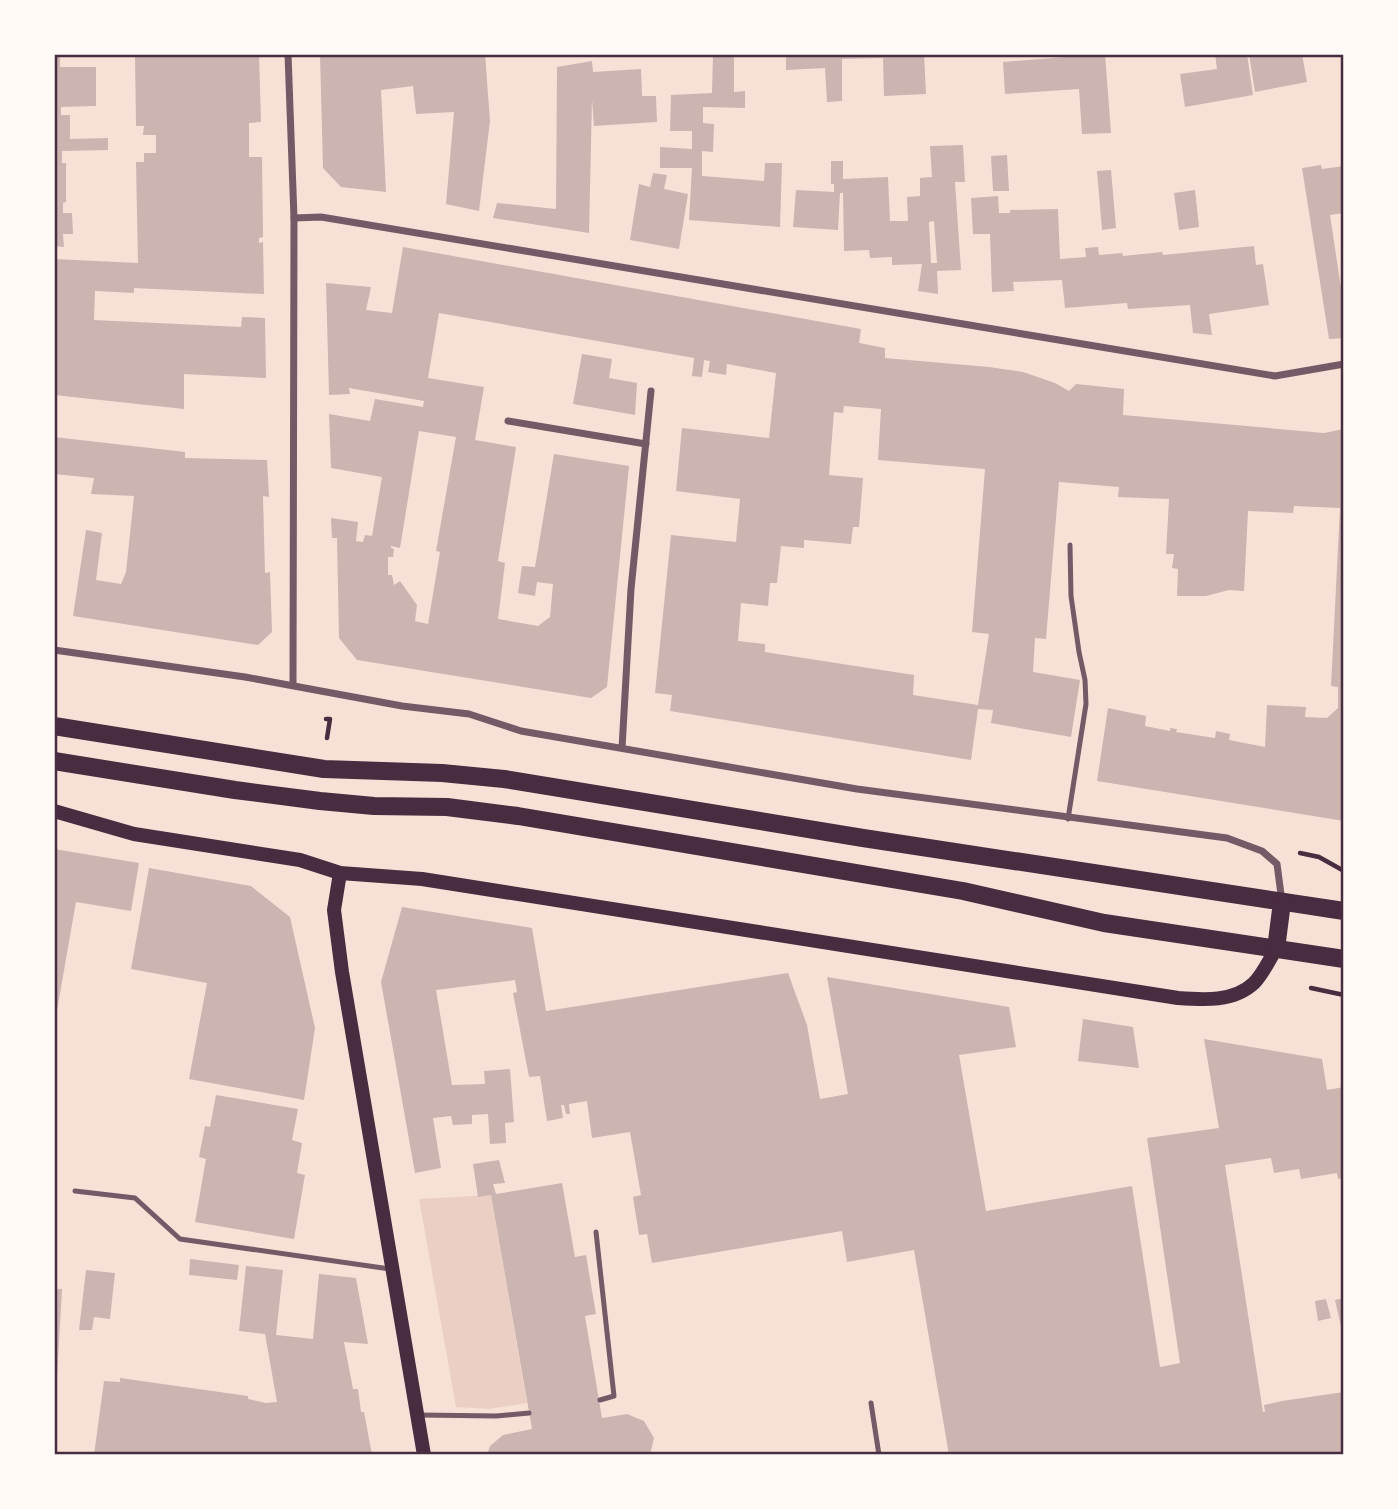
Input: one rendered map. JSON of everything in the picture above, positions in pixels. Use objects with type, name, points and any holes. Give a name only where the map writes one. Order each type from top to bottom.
[{"type":"main road","points":[[54,726],[324,769],[442,773],[504,779],[863,838],[1344,911]]},
{"type":"main road","points":[[54,761],[320,801],[374,806],[447,807],[518,816],[963,891],[1104,923],[1344,959]]},
{"type":"main road","points":[[54,811],[134,834],[300,860],[340,873],[422,879],[1178,998],[1206,1000],[1241,993],[1256,981],[1276,950],[1282,902]]},
{"type":"main road","points":[[340,873],[334,910],[424,1455]]},
{"type":"street","points":[[288,54],[295,218],[293,685]]},
{"type":"street","points":[[295,218],[321,217],[1275,376],[1344,364]]},
{"type":"street","points":[[622,748],[631,589],[651,391]]},
{"type":"street","points":[[508,421],[646,444]]},
{"type":"street","points":[[54,650],[293,685],[402,706],[469,714],[521,732],[857,789],[1227,838],[1262,851],[1277,864],[1282,902]]},
{"type":"lane","points":[[1068,819],[1086,704],[1085,680],[1071,596],[1070,545]]},
{"type":"lane","points":[[75,1191],[135,1198],[180,1239],[393,1270]]},
{"type":"lane","points":[[596,1232],[614,1396],[600,1400]]},
{"type":"lane","points":[[871,1403],[879,1455]]},
{"type":"lane","points":[[417,1415],[496,1416],[529,1413]]},
{"type":"shaded area","points":[[491,1195],[527,1403],[489,1409],[456,1407],[419,1199]]},
{"type":"building","points":[[54,54],[60,54],[60,67],[96,67],[96,106],[61,107],[61,115],[70,115],[70,139],[108,138],[108,150],[62,151],[62,163],[66,163],[66,202],[63,203],[63,213],[72,213],[73,234],[63,234],[64,247],[54,246]]},
{"type":"building","points":[[135,54],[259,54],[261,122],[249,123],[249,157],[262,157],[263,237],[259,238],[259,243],[263,242],[264,294],[134,288],[134,293],[95,291],[94,320],[241,327],[242,317],[265,318],[266,378],[184,374],[184,409],[54,395],[54,259],[138,263],[136,162],[144,162],[144,153],[156,153],[156,135],[143,135],[144,126],[136,126]]},
{"type":"building","points":[[320,54],[485,54],[490,121],[479,211],[446,204],[454,112],[416,114],[413,86],[381,90],[386,192],[341,187],[323,168]]},
{"type":"building","points":[[713,54],[734,54],[734,92],[745,91],[745,108],[703,107],[703,123],[714,124],[713,152],[702,151],[702,176],[764,181],[765,163],[782,163],[780,227],[689,220],[692,168],[660,168],[660,147],[692,149],[692,131],[670,131],[671,95],[712,93]]},
{"type":"building","points":[[786,54],[924,54],[926,94],[884,96],[883,58],[842,59],[842,101],[827,102],[825,68],[786,70]]},
{"type":"building","points":[[1105,54],[1111,133],[1082,134],[1079,89],[1005,94],[1003,62]]},
{"type":"building","points":[[1215,54],[1247,54],[1253,95],[1185,107],[1180,74],[1217,69]]},
{"type":"building","points":[[1249,54],[1302,54],[1307,82],[1255,92]]},
{"type":"building","points":[[592,61],[593,72],[641,69],[642,96],[656,96],[657,122],[594,126],[592,100],[589,233],[493,218],[497,203],[556,209],[557,67]]},
{"type":"building","points":[[963,145],[965,182],[955,182],[961,270],[937,271],[938,294],[918,291],[922,264],[892,265],[892,257],[870,258],[869,250],[844,251],[843,193],[840,193],[838,230],[793,227],[796,190],[834,192],[834,184],[831,184],[831,161],[843,161],[843,179],[888,177],[890,221],[908,221],[907,197],[920,196],[920,178],[932,177],[930,146]],"holes":[[[934,221],[937,263],[931,263],[929,222]]]},
{"type":"building","points":[[1007,155],[1009,191],[993,191],[991,156]]},
{"type":"building","points":[[1321,165],[1322,169],[1344,166],[1344,213],[1330,215],[1344,308],[1344,338],[1329,339],[1302,168]]},
{"type":"building","points":[[1111,170],[1116,228],[1102,230],[1097,171]]},
{"type":"building","points":[[653,173],[667,175],[664,189],[688,194],[679,249],[630,240],[639,184],[650,187]]},
{"type":"building","points":[[1195,190],[1199,227],[1179,230],[1174,193]]},
{"type":"building","points":[[998,196],[999,213],[1010,213],[1010,210],[1058,209],[1060,259],[1086,257],[1085,248],[1098,247],[1099,255],[1122,253],[1123,256],[1254,246],[1256,265],[1263,264],[1269,305],[1209,314],[1212,335],[1193,333],[1190,305],[1128,309],[1127,303],[1065,308],[1062,280],[1013,282],[1014,291],[992,292],[990,234],[973,234],[971,198]]},
{"type":"building","points":[[403,247],[861,329],[859,343],[885,348],[885,358],[1023,372],[1069,391],[1076,384],[1124,389],[1123,415],[1324,433],[1344,429],[1344,821],[1097,781],[1108,708],[1146,716],[1145,726],[1170,731],[1170,728],[1177,729],[1176,732],[1215,738],[1216,731],[1230,734],[1229,740],[1265,747],[1267,705],[1306,707],[1305,717],[1327,718],[1338,708],[1338,687],[1331,686],[1340,508],[1294,506],[1293,513],[1248,511],[1244,591],[1229,590],[1206,596],[1177,596],[1178,569],[1172,568],[1174,554],[1166,554],[1169,499],[1118,497],[1119,487],[1059,482],[1046,639],[1035,638],[1033,672],[1080,680],[1071,737],[991,723],[993,710],[978,709],[971,760],[670,711],[672,695],[655,693],[671,535],[736,542],[740,499],[676,491],[682,428],[769,438],[776,373],[727,364],[726,375],[708,372],[710,361],[704,360],[702,377],[692,376],[694,358],[439,313],[428,378],[484,387],[475,440],[516,447],[498,561],[505,563],[498,619],[538,626],[550,617],[553,584],[537,582],[535,596],[518,593],[522,566],[535,567],[554,454],[629,466],[607,687],[591,698],[357,660],[339,638],[337,538],[332,538],[331,518],[358,522],[356,541],[363,542],[365,535],[372,536],[382,477],[331,468],[329,414],[370,421],[375,399],[423,407],[424,401],[349,388],[350,394],[329,395],[326,283],[371,287],[366,310],[392,313]],"holes":[[[844,406],[881,409],[878,460],[985,469],[972,632],[989,634],[978,705],[913,695],[914,675],[765,652],[765,644],[738,641],[741,603],[768,606],[770,583],[777,583],[781,546],[804,548],[804,540],[851,544],[853,527],[859,527],[863,478],[829,475],[834,412],[843,413]],[[419,431],[456,437],[436,551],[440,552],[428,624],[415,621],[417,605],[400,581],[394,585],[392,575],[388,575],[388,557],[393,557],[394,549],[391,546],[400,548]]]},
{"type":"building","points":[[582,354],[612,359],[609,378],[637,383],[635,415],[573,404]]},
{"type":"building","points":[[54,437],[185,452],[185,458],[267,460],[269,497],[263,496],[265,573],[270,572],[272,632],[258,645],[73,616],[86,530],[102,533],[96,580],[121,584],[126,572],[134,496],[91,494],[94,478],[54,474]]},
{"type":"building","points":[[54,849],[139,863],[131,911],[76,902],[56,1016]]},
{"type":"building","points":[[149,868],[251,886],[290,917],[315,1028],[304,1100],[189,1079],[207,983],[131,969]]},
{"type":"building","points":[[402,907],[532,928],[546,1011],[788,973],[807,1025],[820,1099],[848,1094],[827,977],[1009,1007],[1016,1047],[959,1055],[986,1211],[1132,1186],[1160,1367],[1180,1363],[1147,1138],[1219,1128],[1204,1039],[1322,1059],[1327,1090],[1344,1087],[1344,1178],[1338,1179],[1337,1173],[1301,1179],[1299,1169],[1274,1173],[1271,1158],[1225,1165],[1263,1412],[1264,1405],[1344,1392],[1344,1455],[949,1455],[914,1250],[847,1262],[842,1231],[652,1263],[647,1234],[639,1235],[633,1197],[641,1195],[630,1132],[592,1138],[587,1101],[569,1104],[570,1114],[566,1114],[564,1105],[561,1105],[563,1118],[547,1121],[540,1076],[529,1077],[513,993],[517,992],[515,980],[436,990],[452,1085],[485,1084],[484,1071],[510,1069],[514,1122],[505,1123],[506,1143],[490,1144],[488,1114],[472,1115],[472,1124],[453,1125],[451,1116],[433,1118],[441,1168],[415,1173],[381,982]]},
{"type":"building","points":[[1083,1019],[1133,1027],[1139,1068],[1078,1061]]},
{"type":"building","points":[[216,1095],[298,1109],[292,1140],[302,1143],[297,1173],[305,1175],[294,1239],[195,1222],[206,1159],[199,1157],[205,1126],[210,1127]]},
{"type":"building","points":[[499,1160],[505,1183],[493,1184],[496,1194],[562,1183],[575,1257],[586,1255],[596,1314],[585,1316],[602,1418],[627,1414],[644,1421],[654,1438],[650,1455],[487,1455],[490,1446],[503,1435],[532,1429],[491,1195],[478,1197],[473,1164]]},
{"type":"building","points":[[190,1259],[239,1265],[237,1280],[189,1275]]},
{"type":"building","points":[[246,1266],[283,1270],[276,1335],[313,1339],[319,1274],[356,1278],[368,1344],[344,1342],[353,1389],[358,1389],[361,1412],[364,1412],[372,1455],[94,1455],[104,1381],[120,1382],[120,1378],[248,1396],[248,1399],[266,1403],[277,1402],[265,1334],[239,1331]]},
{"type":"building","points":[[86,1270],[115,1273],[110,1319],[94,1317],[92,1330],[79,1330]]},
{"type":"building","points":[[54,1289],[62,1289],[56,1395],[54,1395]]},
{"type":"building","points":[[1344,1298],[1344,1335],[1343,1335],[1335,1300]]},
{"type":"building","points":[[1326,1299],[1331,1318],[1318,1321],[1315,1301]]}]
